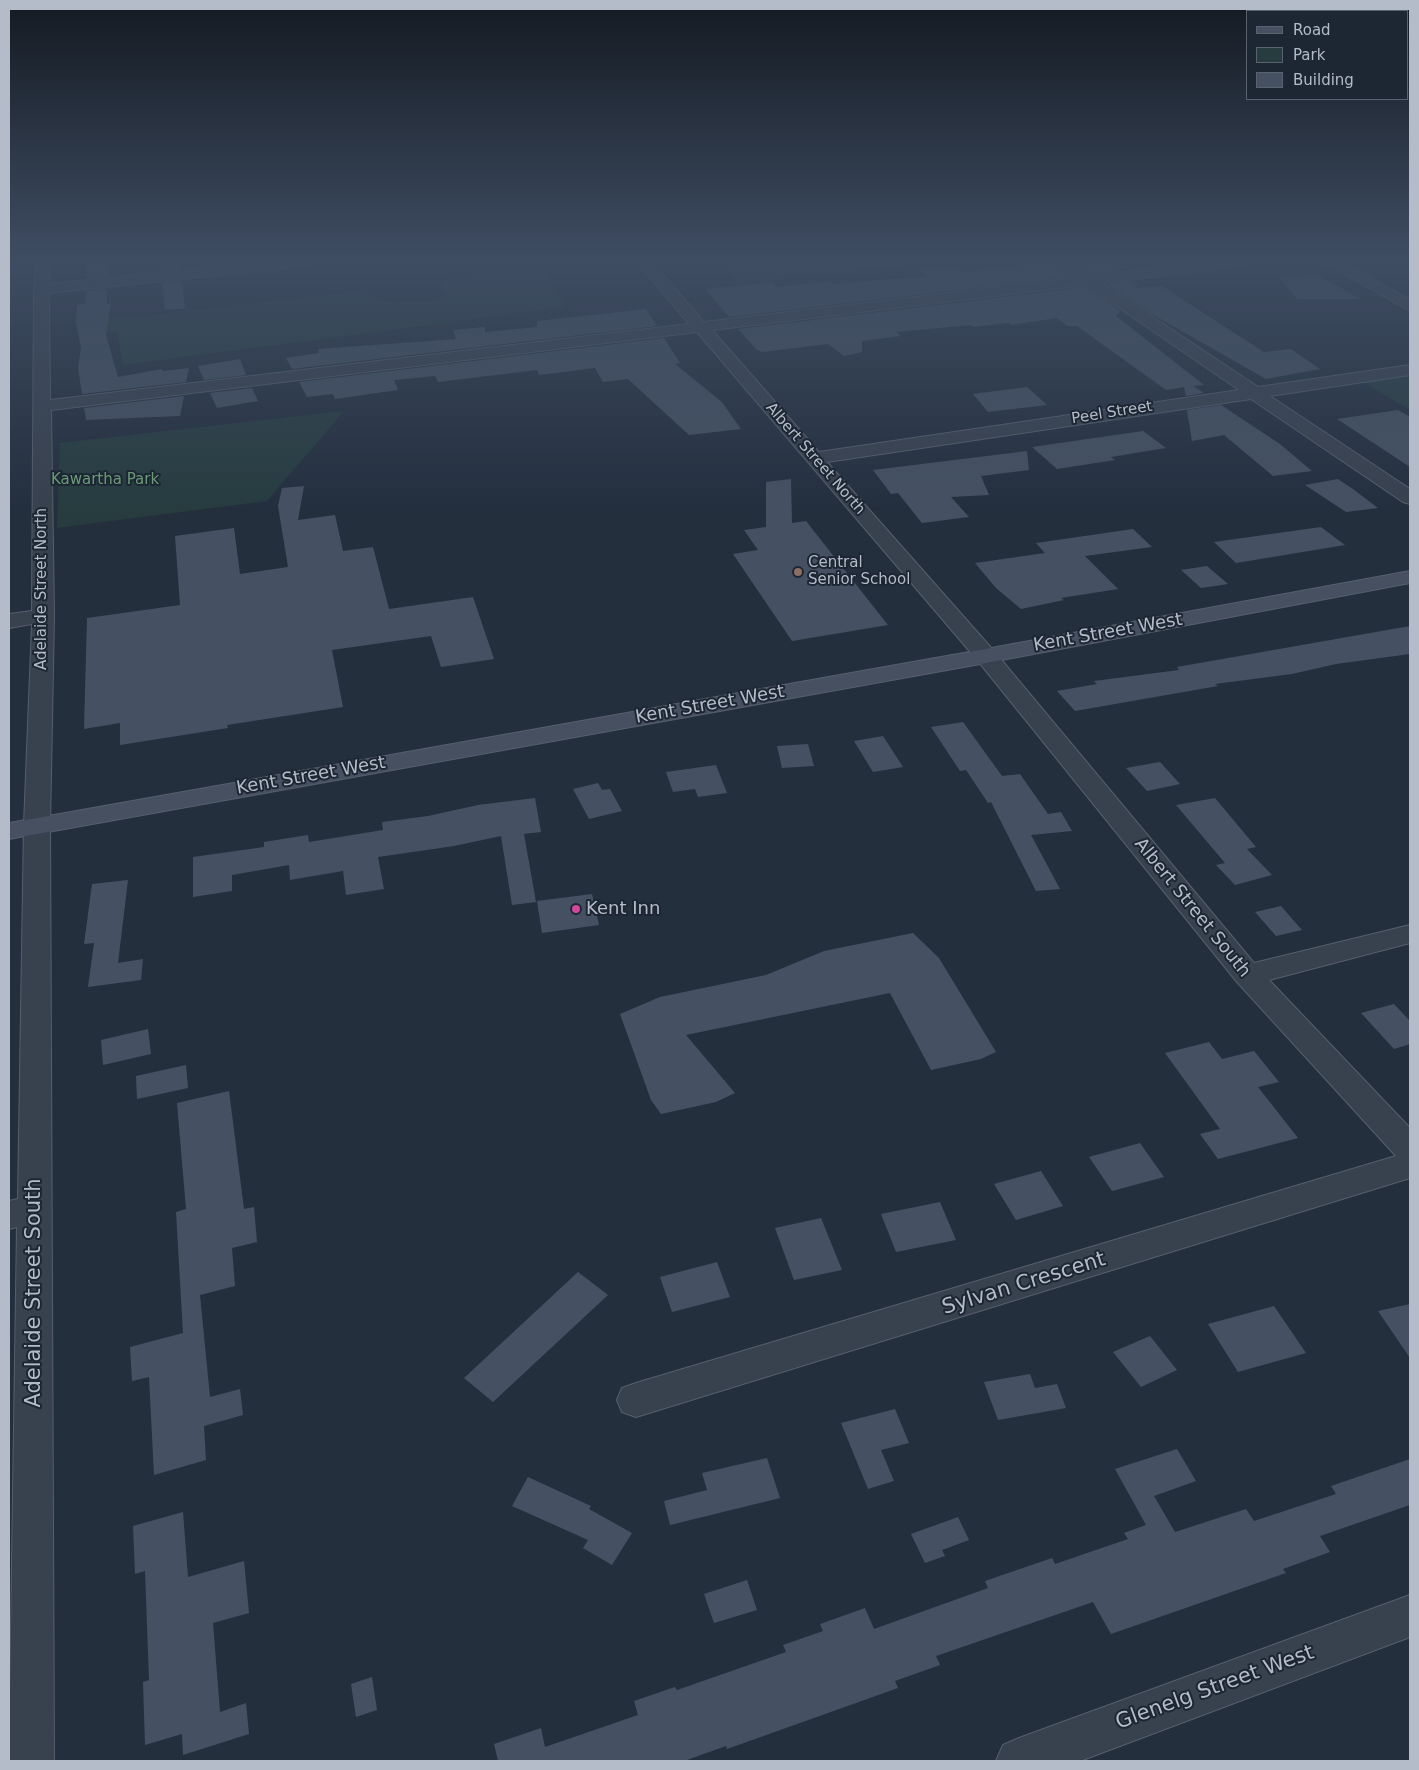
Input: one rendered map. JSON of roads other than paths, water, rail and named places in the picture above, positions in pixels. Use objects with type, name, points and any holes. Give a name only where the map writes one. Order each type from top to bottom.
[{"type":"main road","name":"Kent Street West","points":[[23,828],[986,656],[1410,577]]},
{"type":"street","name":"Adelaide Street North","points":[[23,828],[43,616],[41,345]]},
{"type":"street","points":[[42,406],[548,345]]},
{"type":"street","name":"Albert Street North","points":[[717,345],[986,656]]},
{"type":"street","points":[[1183,345],[1410,498]]},
{"type":"street","name":"Peel Street","points":[[814,458],[1410,370]]},
{"type":"street","points":[[9,622],[43,616]]},
{"type":"street","name":"Albert Street South","points":[[986,656],[1247,975],[1410,1149]]},
{"type":"street","name":"Adelaide Street South","points":[[23,828],[22,1212],[31,1761]]},
{"type":"street","points":[[1247,975],[1410,934]]},
{"type":"street","name":"Sylvan Crescent","points":[[636,1400],[1410,1165]]},
{"type":"street","name":"Glenelg Street West","points":[[1019,1761],[1410,1616]]},
{"type":"place","name":"Central Senior School","points":[[798,572]]},
{"type":"place","name":"Kent Inn","points":[[576,909]]},
{"type":"park label","name":"Kawartha Park","points":[[105,480]]}]
